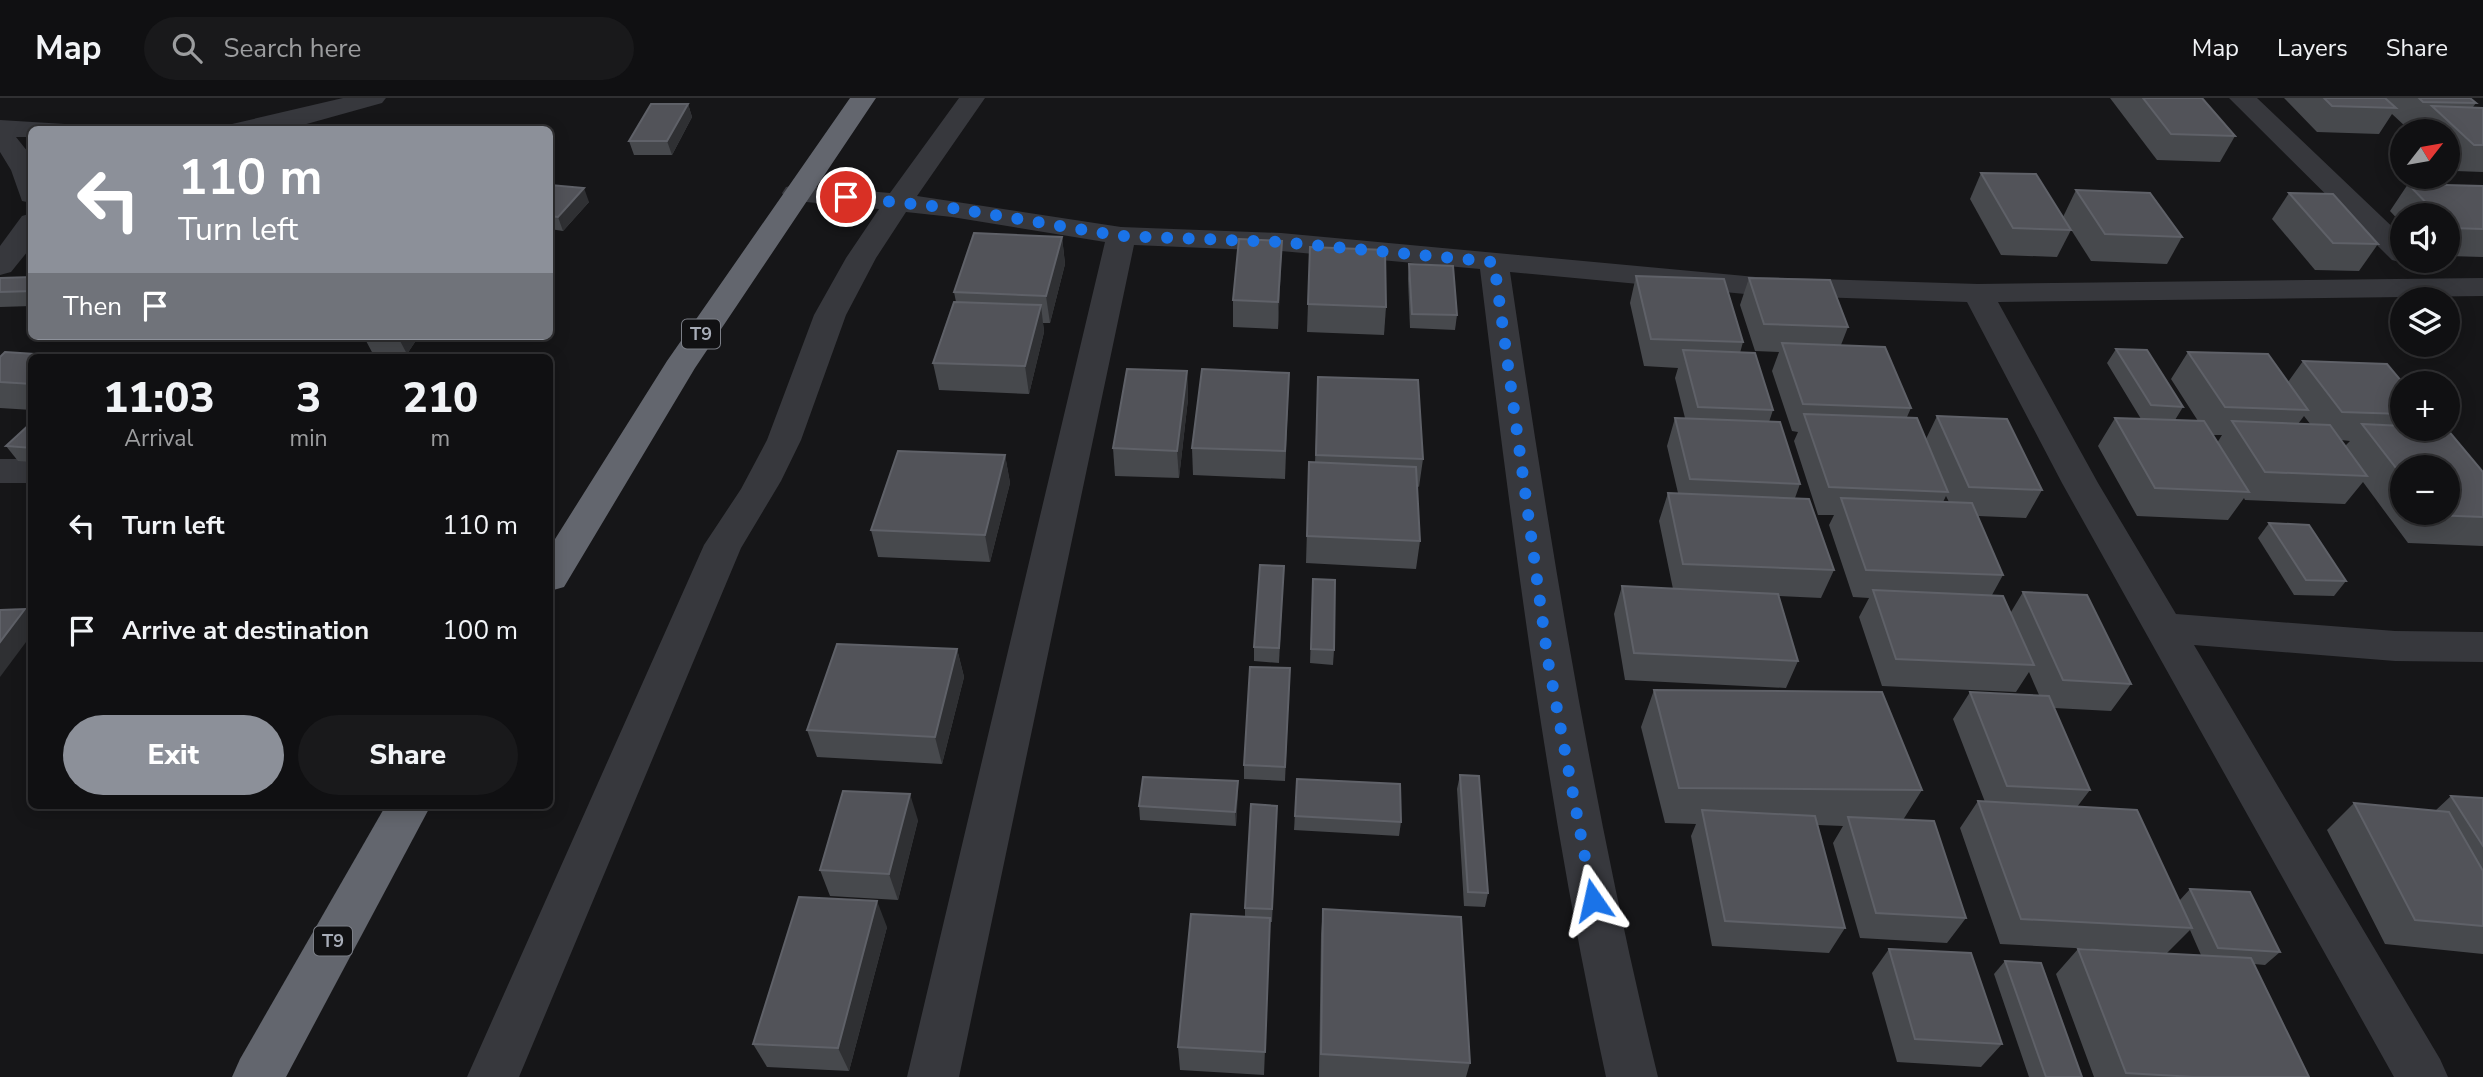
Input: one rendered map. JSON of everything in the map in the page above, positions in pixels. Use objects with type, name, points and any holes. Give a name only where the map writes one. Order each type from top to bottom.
[{"type":"highway","name":"T9","points":[[553,572],[679,368],[863,98]]},
{"type":"highway","name":"T9","points":[[258,1077],[407,809]]},
{"type":"street","points":[[262,126],[373,98]]},
{"type":"street","points":[[494,1077],[723,545],[761,487],[785,438],[830,316],[899,203],[972,98]]},
{"type":"street","points":[[2242,98],[2390,241]]},
{"type":"street","points":[[0,128],[28,129]]},
{"type":"street","points":[[0,135],[16,153],[28,176]]},
{"type":"street","points":[[796,193],[952,208],[1121,236],[1281,242],[1756,286],[1978,293],[2435,285],[2483,287]]},
{"type":"street","points":[[0,265],[28,230]]},
{"type":"street","points":[[933,1077],[1121,236]]},
{"type":"street","points":[[1494,262],[1548,661],[1608,979],[1632,1077]]},
{"type":"street","points":[[2422,273],[2435,285]]},
{"type":"street","points":[[1978,293],[2080,483],[2422,1077]]},
{"type":"street","points":[[0,471],[28,471]]},
{"type":"street","points":[[2164,628],[2395,646],[2483,647]]},
{"type":"building","points":[[2143,98],[2202,98],[2235,136],[2171,134]]},
{"type":"building","points":[[2324,98],[2385,98],[2396,108],[2332,106]]},
{"type":"building","points":[[2419,98],[2470,98],[2476,103],[2423,102]]},
{"type":"building","points":[[651,104],[688,104],[667,141],[629,141]]},
{"type":"building","points":[[2432,106],[2483,108],[2483,145],[2474,145],[2460,132],[2460,119],[2446,119]]},
{"type":"building","points":[[1981,173],[2036,174],[2071,230],[2013,228]]},
{"type":"building","points":[[553,185],[584,188],[558,217],[553,216]]},
{"type":"building","points":[[2483,186],[2483,229],[2460,228],[2460,203],[2426,203],[2413,189]]},
{"type":"building","points":[[2076,190],[2150,193],[2182,237],[2105,234]]},
{"type":"building","points":[[2289,193],[2333,194],[2378,244],[2333,243]]},
{"type":"building","points":[[974,233],[1062,237],[1046,296],[954,292]]},
{"type":"building","points":[[1239,239],[1282,241],[1278,302],[1233,300]]},
{"type":"building","points":[[1310,247],[1385,250],[1386,307],[1308,304]]},
{"type":"building","points":[[1409,264],[1453,266],[1457,315],[1412,314]]},
{"type":"building","points":[[1636,276],[1724,279],[1743,342],[1651,339]]},
{"type":"building","points":[[28,277],[28,291],[0,292],[0,278]]},
{"type":"building","points":[[1749,278],[1830,280],[1848,327],[1764,324]]},
{"type":"building","points":[[954,302],[1041,305],[1025,366],[933,363]]},
{"type":"building","points":[[1782,343],[1885,347],[1911,408],[1803,404]]},
{"type":"building","points":[[2116,349],[2147,350],[2183,407],[2151,405]]},
{"type":"building","points":[[1683,350],[1755,353],[1773,410],[1698,407]]},
{"type":"building","points":[[5,352],[35,354],[28,354],[28,384],[0,382],[0,357]]},
{"type":"building","points":[[2188,352],[2268,354],[2308,410],[2225,407]]},
{"type":"building","points":[[2303,361],[2387,364],[2393,371],[2390,371],[2390,414],[2342,412]]},
{"type":"building","points":[[1127,369],[1187,371],[1177,451],[1113,448]]},
{"type":"building","points":[[1202,369],[1289,373],[1285,451],[1192,448]]},
{"type":"building","points":[[1318,377],[1418,380],[1423,459],[1316,455]]},
{"type":"building","points":[[1804,414],[1917,418],[1948,492],[1829,487]]},
{"type":"building","points":[[1937,416],[2007,419],[2042,490],[1969,487]]},
{"type":"building","points":[[1675,418],[1780,422],[1800,484],[1690,479]]},
{"type":"building","points":[[2115,418],[2204,421],[2249,492],[2155,488]]},
{"type":"building","points":[[2232,421],[2330,425],[2367,476],[2265,472]]},
{"type":"building","points":[[2362,424],[2390,425],[2390,441],[2457,441],[2483,472],[2483,517],[2460,516],[2460,455],[2390,455],[2390,460]]},
{"type":"building","points":[[28,426],[28,448],[6,446]]},
{"type":"building","points":[[898,451],[1005,455],[985,535],[871,530]]},
{"type":"building","points":[[1309,462],[1416,467],[1420,541],[1307,536]]},
{"type":"building","points":[[1668,493],[1809,499],[1834,570],[1683,564]]},
{"type":"building","points":[[1841,498],[1972,503],[2003,575],[1866,570]]},
{"type":"building","points":[[2269,523],[2309,525],[2346,581],[2306,580]]},
{"type":"building","points":[[1260,565],[1284,566],[1279,648],[1254,647]]},
{"type":"building","points":[[1313,579],[1335,580],[1334,650],[1311,649]]},
{"type":"building","points":[[1622,586],[1778,594],[1798,661],[1634,653]]},
{"type":"building","points":[[1873,590],[2003,596],[2034,665],[1896,659]]},
{"type":"building","points":[[2023,592],[2087,595],[2131,684],[2063,680]]},
{"type":"building","points":[[25,609],[0,642],[0,610]]},
{"type":"building","points":[[837,644],[957,649],[935,737],[807,730]]},
{"type":"building","points":[[1250,667],[1290,668],[1285,767],[1244,765]]},
{"type":"building","points":[[1654,690],[1882,692],[1922,790],[1679,788]]},
{"type":"building","points":[[1970,692],[2049,696],[2090,790],[2007,786]]},
{"type":"building","points":[[1460,775],[1479,776],[1488,893],[1468,892]]},
{"type":"building","points":[[1143,777],[1238,781],[1235,812],[1139,806]]},
{"type":"building","points":[[1297,779],[1400,784],[1401,822],[1295,816]]},
{"type":"building","points":[[843,791],[910,794],[889,874],[820,870]]},
{"type":"building","points":[[2451,796],[2483,798],[2483,846]]},
{"type":"building","points":[[1978,801],[2137,810],[2192,928],[2021,919]]},
{"type":"building","points":[[2354,803],[2449,812],[2483,871],[2483,926],[2415,920]]},
{"type":"building","points":[[1251,804],[1277,806],[1272,909],[1245,908]]},
{"type":"building","points":[[1702,810],[1815,816],[1845,928],[1725,921]]},
{"type":"building","points":[[1848,817],[1934,821],[1966,918],[1876,913]]},
{"type":"building","points":[[2190,889],[2250,892],[2280,952],[2218,948]]},
{"type":"building","points":[[799,897],[877,901],[838,1048],[753,1044]]},
{"type":"building","points":[[1323,909],[1461,917],[1470,1063],[1321,1054]]},
{"type":"building","points":[[1191,914],[1270,918],[1265,1052],[1178,1047]]},
{"type":"building","points":[[1889,949],[1971,953],[2002,1044],[1915,1039]]},
{"type":"building","points":[[2078,949],[2251,958],[2309,1077],[2194,1077],[2126,1073]]},
{"type":"building","points":[[2005,961],[2041,963],[2082,1077],[2046,1077]]},
{"type":"route","points":[[846,197],[952,208],[1121,236],[1281,242],[1494,262],[1548,661],[1593,900]]}]
